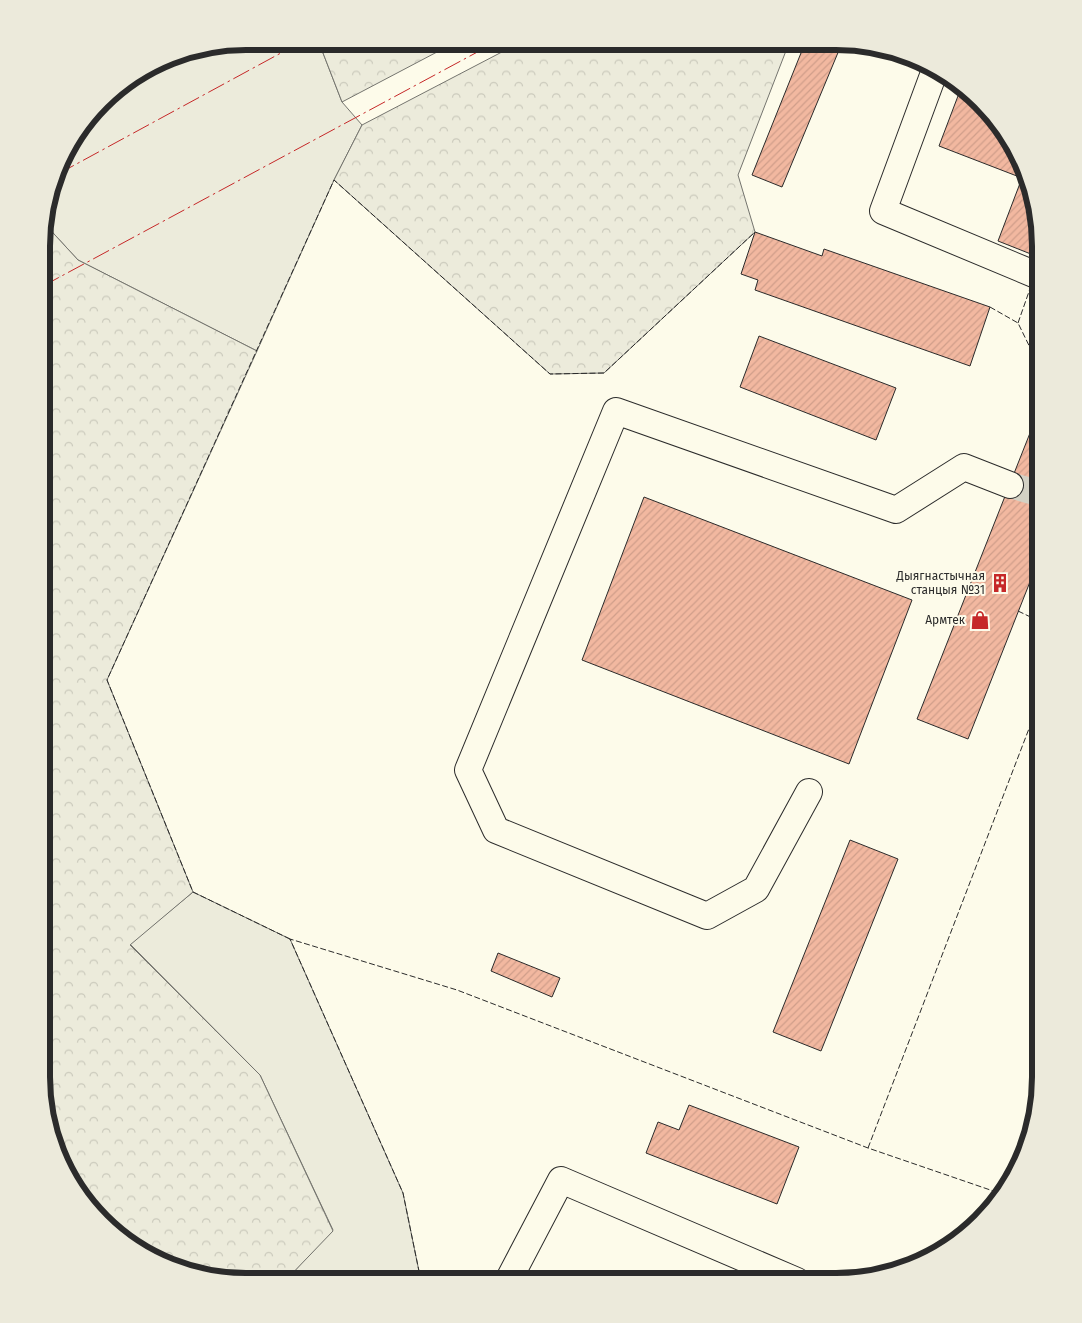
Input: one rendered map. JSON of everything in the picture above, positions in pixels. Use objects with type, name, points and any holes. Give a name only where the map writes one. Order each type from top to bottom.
[{"type":"lane","points":[[933,75],[883,212],[1032,273]]},
{"type":"lane","points":[[809,792],[756,889],[707,916],[496,830],[468,770],[616,411],[896,510],[964,466],[1010,485]]},
{"type":"lane","points":[[512,1273],[561,1180],[778,1273]]},
{"type":"green space","points":[[234,50],[323,50],[342,102],[362,125],[334,180],[257,351],[78,260],[51,230],[60,183],[83,137],[117,99],[137,83],[160,70],[183,60],[208,54]]},
{"type":"green space","points":[[329,50],[441,50],[342,102],[323,53]]},
{"type":"green space","points":[[506,50],[786,50],[738,175],[755,232],[604,373],[550,374],[334,180],[362,125]]},
{"type":"green space","points":[[51,230],[78,260],[257,351],[107,680],[193,892],[130,945],[260,1075],[333,1231],[293,1273],[234,1273],[183,1263],[137,1240],[99,1206],[76,1175],[60,1140],[50,1089]]},
{"type":"green space","points":[[193,892],[290,939],[403,1193],[419,1273],[293,1273],[333,1230],[260,1075],[130,944]]},
{"type":"building","points":[[802,50],[839,50],[782,187],[752,175]]},
{"type":"building","points":[[959,94],[983,117],[999,137],[1020,177],[939,146]]},
{"type":"building","points":[[1021,181],[1032,234],[1032,254],[998,241]]},
{"type":"building","points":[[755,232],[822,256],[824,249],[990,307],[970,366],[755,290],[758,280],[741,274]]},
{"type":"building","points":[[759,336],[896,388],[876,440],[740,387]]},
{"type":"building","name":"Дыягнастычная станцыя №31","points":[[1030,433],[1032,434],[1032,577],[968,739],[917,719]]},
{"type":"building","points":[[644,497],[912,600],[849,764],[582,660]]},
{"type":"building","points":[[850,840],[898,859],[821,1051],[773,1032]]},
{"type":"building","points":[[498,953],[560,978],[552,997],[491,971]]},
{"type":"building","points":[[689,1105],[799,1147],[777,1204],[646,1153],[658,1122],[679,1130]]},
{"type":"tunnel","points":[[1010,485],[1032,491]]},
{"type":"fence","points":[[290,939],[193,892],[107,680],[334,180],[550,374],[604,373],[755,232]]},
{"type":"fence","points":[[1018,323],[1032,283]]},
{"type":"fence","points":[[990,307],[1018,323],[1032,352]]},
{"type":"fence","points":[[1018,611],[1032,618]]},
{"type":"fence","points":[[868,1148],[1032,721]]},
{"type":"fence","points":[[419,1273],[403,1193],[290,939],[457,990],[868,1148],[995,1191]]},
{"type":"power","points":[[65,170],[286,50]]},
{"type":"power","points":[[50,282],[481,50]]},
{"type":"place","name":"Дыягнастычная станцыя №31","points":[[1000,583]]},
{"type":"place","name":"Армтек","points":[[980,620]]}]
